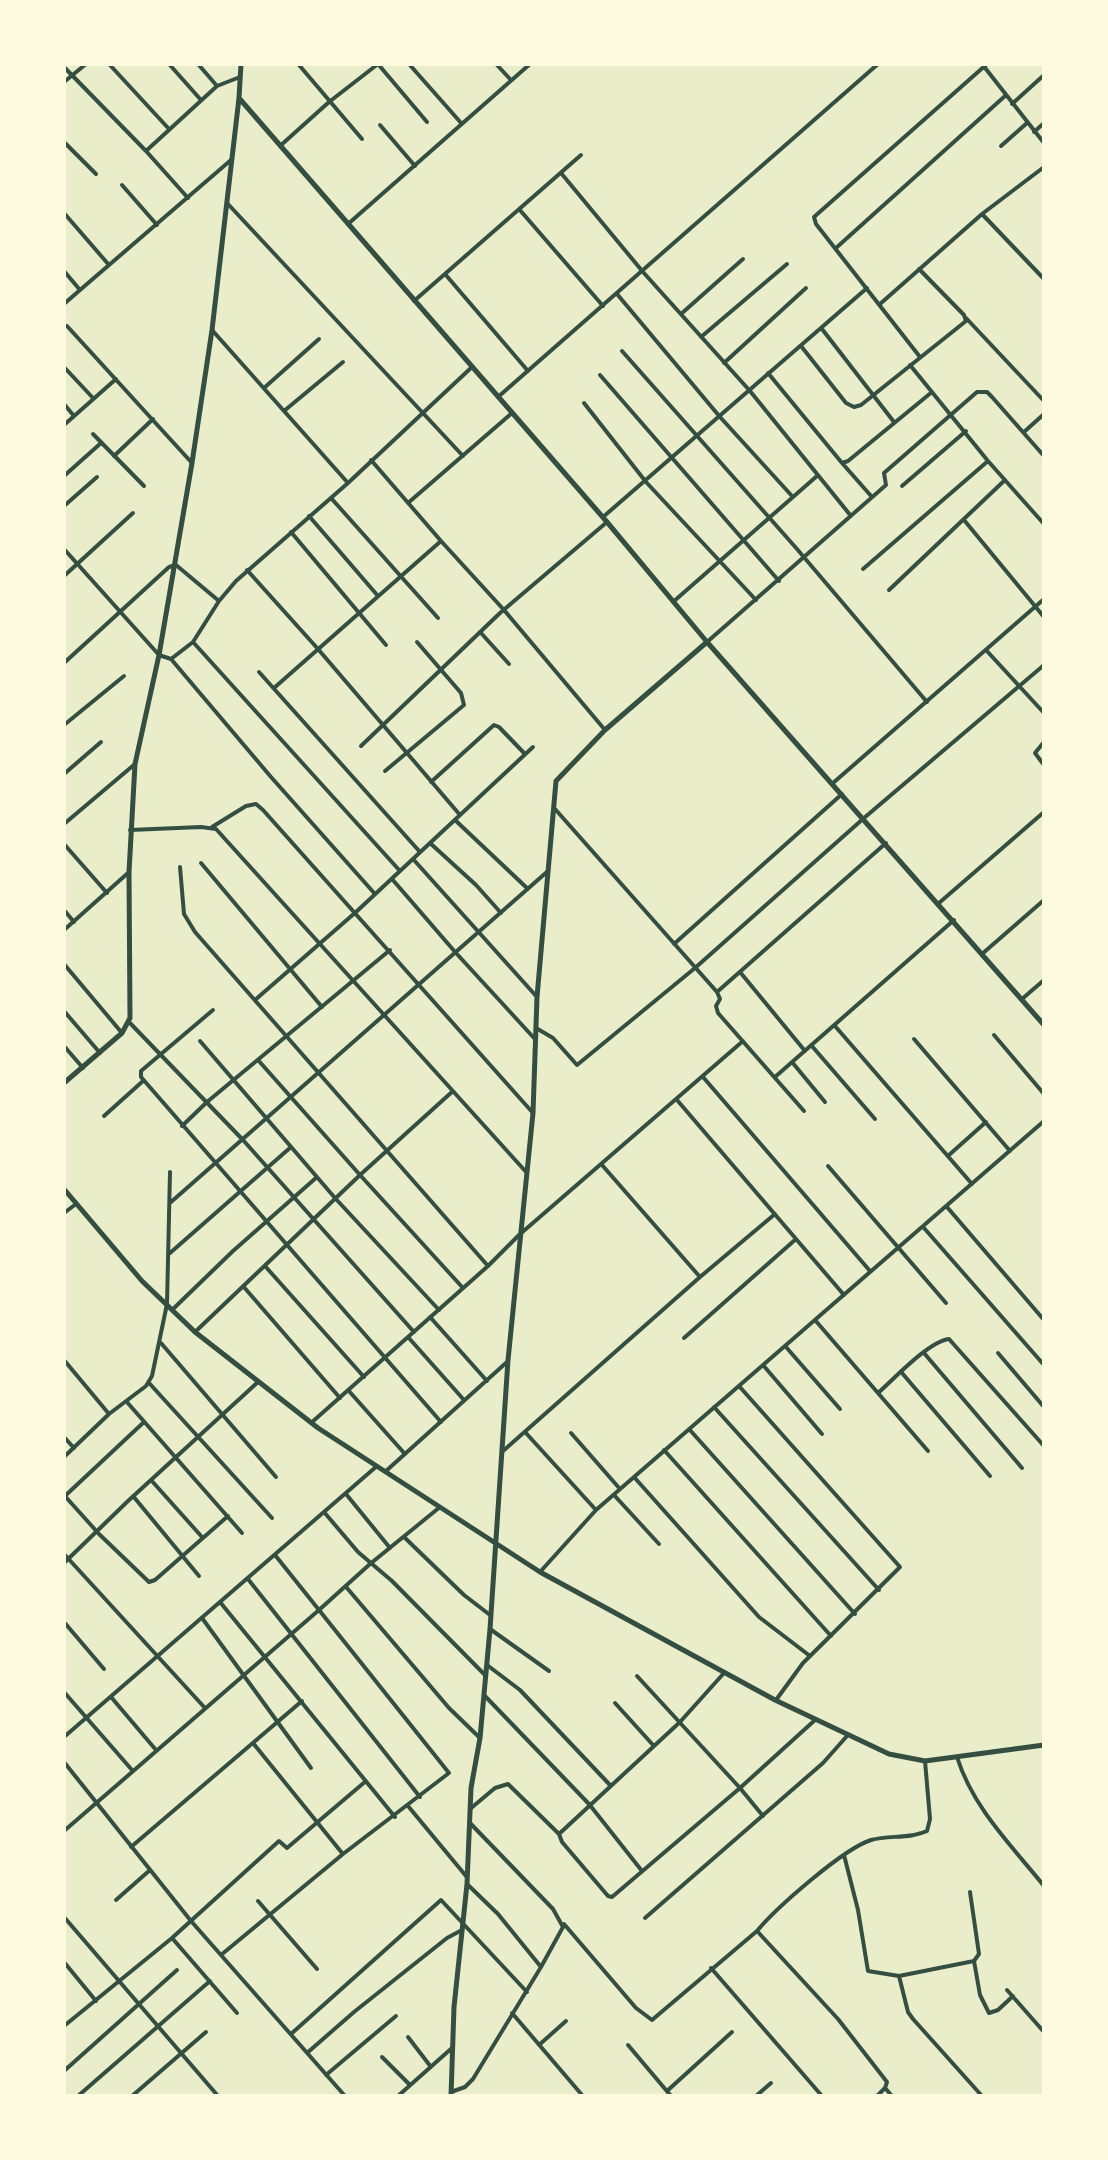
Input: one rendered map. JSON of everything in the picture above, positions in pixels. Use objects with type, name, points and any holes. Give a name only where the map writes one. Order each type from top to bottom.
[{"type":"street","points":[[64,82],[86,64]]},
{"type":"street","points":[[109,64],[169,129]]},
{"type":"street","points":[[169,64],[201,100]]},
{"type":"street","points":[[198,64],[217,86]]},
{"type":"street","points":[[64,1083],[122,1033],[129,1022],[129,872],[135,764],[159,655],[192,463],[212,330],[241,64]]},
{"type":"street","points":[[280,146],[378,64],[427,122]]},
{"type":"street","points":[[409,64],[462,124]]},
{"type":"street","points":[[496,64],[511,80]]},
{"type":"street","points":[[348,224],[530,64]]},
{"type":"street","points":[[498,397],[878,64]]},
{"type":"street","points":[[299,65],[362,139]]},
{"type":"street","points":[[920,357],[816,224],[814,217],[984,65],[1044,143]]},
{"type":"street","points":[[64,67],[188,198]]},
{"type":"street","points":[[1012,104],[1044,75]]},
{"type":"street","points":[[146,151],[217,86],[240,77]]},
{"type":"street","points":[[836,248],[1005,96]]},
{"type":"street","points":[[239,98],[707,642],[1044,1025]]},
{"type":"street","points":[[1001,146],[1027,123]]},
{"type":"street","points":[[1034,132],[1044,123]]},
{"type":"street","points":[[380,125],[415,166]]},
{"type":"street","points":[[64,142],[96,174]]},
{"type":"street","points":[[414,301],[581,155]]},
{"type":"street","points":[[64,304],[233,158]]},
{"type":"street","points":[[880,305],[982,214],[1044,167]]},
{"type":"street","points":[[561,173],[643,272],[750,391],[851,516]]},
{"type":"street","points":[[122,185],[157,225]]},
{"type":"street","points":[[227,203],[463,456]]},
{"type":"street","points":[[519,209],[603,306]]},
{"type":"street","points":[[64,213],[109,265]]},
{"type":"street","points":[[982,214],[1044,279]]},
{"type":"street","points":[[681,314],[743,259]]},
{"type":"street","points":[[701,337],[787,264]]},
{"type":"street","points":[[919,269],[1044,401]]},
{"type":"street","points":[[64,271],[80,290]]},
{"type":"street","points":[[445,274],[528,371]]},
{"type":"street","points":[[724,363],[806,288]]},
{"type":"street","points":[[361,746],[504,610],[867,288]]},
{"type":"street","points":[[617,294],[720,417],[792,496]]},
{"type":"street","points":[[801,346],[851,406],[857,407],[963,324],[966,318]]},
{"type":"street","points":[[67,326],[192,463]]},
{"type":"street","points":[[821,328],[894,422]]},
{"type":"street","points":[[212,330],[348,483]]},
{"type":"street","points":[[264,388],[319,339]]},
{"type":"street","points":[[622,351],[927,702]]},
{"type":"street","points":[[284,411],[343,362]]},
{"type":"street","points":[[910,365],[1044,524]]},
{"type":"street","points":[[64,367],[93,398]]},
{"type":"street","points":[[171,659],[193,642],[219,601],[247,570],[348,483],[472,367]]},
{"type":"street","points":[[768,373],[873,497]]},
{"type":"street","points":[[600,375],[779,581]]},
{"type":"street","points":[[64,425],[116,379]]},
{"type":"street","points":[[451,2094],[471,1788],[480,1738],[487,1665],[508,1360],[533,1113],[537,997],[556,781],[605,730],[886,485],[884,473],[972,395],[982,391],[992,397],[1044,456]]},
{"type":"street","points":[[842,463],[932,392]]},
{"type":"street","points":[[584,403],[646,482],[756,601]]},
{"type":"street","points":[[64,404],[74,416]]},
{"type":"street","points":[[408,503],[512,413]]},
{"type":"street","points":[[1024,432],[1044,414]]},
{"type":"street","points":[[114,456],[153,419]]},
{"type":"street","points":[[902,486],[966,431]]},
{"type":"street","points":[[93,434],[144,486]]},
{"type":"street","points":[[64,476],[101,443]]},
{"type":"street","points":[[371,460],[605,730]]},
{"type":"street","points":[[863,569],[988,461]]},
{"type":"street","points":[[673,602],[817,476]]},
{"type":"street","points":[[64,506],[97,477]]},
{"type":"street","points":[[889,590],[1005,480]]},
{"type":"street","points":[[331,498],[438,618]]},
{"type":"street","points":[[64,576],[133,513]]},
{"type":"street","points":[[309,516],[378,596]]},
{"type":"street","points":[[964,520],[1044,617]]},
{"type":"street","points":[[291,532],[386,645]]},
{"type":"street","points":[[274,688],[441,541]]},
{"type":"street","points":[[64,549],[159,655],[171,659],[375,894]]},
{"type":"street","points":[[176,565],[219,601]]},
{"type":"street","points":[[64,663],[121,613],[157,575],[176,565]]},
{"type":"street","points":[[247,570],[318,649],[458,817],[528,890]]},
{"type":"street","points":[[833,783],[1044,599]]},
{"type":"street","points":[[480,632],[509,664]]},
{"type":"street","points":[[193,642],[400,871]]},
{"type":"street","points":[[385,771],[464,705],[461,693],[417,642]]},
{"type":"street","points":[[986,650],[1044,713]]},
{"type":"street","points":[[536,1028],[553,1038],[577,1065],[695,968],[864,818],[1044,665]]},
{"type":"street","points":[[259,672],[420,852]]},
{"type":"street","points":[[64,725],[124,676]]},
{"type":"street","points":[[431,782],[494,725],[525,754]]},
{"type":"street","points":[[64,774],[101,742]]},
{"type":"street","points":[[1044,742],[1035,753],[1044,765]]},
{"type":"street","points":[[255,1000],[356,912],[533,747]]},
{"type":"street","points":[[64,824],[135,764]]},
{"type":"street","points":[[674,944],[842,794]]},
{"type":"street","points":[[130,830],[212,827],[246,806],[256,804],[533,1113]]},
{"type":"street","points":[[554,808],[717,992],[720,999],[716,1006],[718,1013],[804,1111]]},
{"type":"street","points":[[939,903],[1044,812]]},
{"type":"street","points":[[212,827],[321,943],[527,1173]]},
{"type":"street","points":[[430,843],[501,913]]},
{"type":"street","points":[[717,992],[886,843]]},
{"type":"street","points":[[64,844],[107,893]]},
{"type":"street","points":[[413,859],[537,997]]},
{"type":"street","points":[[201,863],[322,1007]]},
{"type":"street","points":[[180,867],[181,901],[188,922],[488,1266]]},
{"type":"street","points":[[171,1202],[550,870]]},
{"type":"street","points":[[64,930],[129,872]]},
{"type":"street","points":[[392,879],[535,1039]]},
{"type":"street","points":[[982,954],[1044,900]]},
{"type":"street","points":[[64,910],[74,922]]},
{"type":"street","points":[[775,1077],[954,920]]},
{"type":"street","points":[[182,1126],[390,950]]},
{"type":"street","points":[[64,964],[122,1033]]},
{"type":"street","points":[[740,972],[805,1051]]},
{"type":"street","points":[[1022,999],[1044,980]]},
{"type":"street","points":[[213,1010],[141,1071],[143,1081],[441,1422]]},
{"type":"street","points":[[64,1011],[100,1053]]},
{"type":"street","points":[[129,1022],[243,1140],[414,1332]]},
{"type":"street","points":[[834,1025],[972,1184]]},
{"type":"street","points":[[994,1035],[1044,1094]]},
{"type":"street","points":[[914,1039],[1010,1151]]},
{"type":"street","points":[[200,1041],[335,1198],[439,1310]]},
{"type":"street","points":[[311,1423],[519,1235],[743,1041]]},
{"type":"street","points":[[811,1045],[875,1119]]},
{"type":"street","points":[[64,1046],[83,1068]]},
{"type":"street","points":[[258,1060],[463,1288]]},
{"type":"street","points":[[792,1062],[825,1102]]},
{"type":"street","points":[[703,1077],[870,1271]]},
{"type":"street","points":[[104,1116],[143,1081]]},
{"type":"street","points":[[195,1332],[386,1150],[453,1091]]},
{"type":"street","points":[[677,1100],[844,1295]]},
{"type":"street","points":[[540,1572],[596,1510],[1044,1121]]},
{"type":"street","points":[[948,1156],[986,1122]]},
{"type":"street","points":[[170,1253],[291,1147]]},
{"type":"street","points":[[602,1165],[700,1277]]},
{"type":"street","points":[[828,1166],[946,1303]]},
{"type":"street","points":[[64,1457],[109,1414],[149,1383],[170,1307],[170,1172]]},
{"type":"street","points":[[170,1307],[317,1177]]},
{"type":"street","points":[[64,1189],[142,1281],[195,1332],[311,1423],[540,1572],[775,1700],[889,1754],[925,1761],[1044,1745]]},
{"type":"street","points":[[64,1213],[76,1204]]},
{"type":"street","points":[[947,1207],[1042,1313],[1044,1320]]},
{"type":"street","points":[[501,1452],[775,1214]]},
{"type":"street","points":[[924,1227],[1044,1365]]},
{"type":"street","points":[[684,1338],[796,1239]]},
{"type":"street","points":[[265,1266],[364,1377]]},
{"type":"street","points":[[243,1286],[340,1398]]},
{"type":"street","points":[[430,1317],[487,1381]]},
{"type":"street","points":[[815,1320],[928,1451]]},
{"type":"street","points":[[408,1337],[464,1400]]},
{"type":"street","points":[[878,1393],[945,1339],[953,1342],[1044,1446]]},
{"type":"street","points":[[161,1343],[276,1477]]},
{"type":"street","points":[[786,1347],[840,1409]]},
{"type":"street","points":[[924,1353],[1022,1468]]},
{"type":"street","points":[[998,1353],[1044,1407]]},
{"type":"street","points":[[64,1360],[109,1414]]},
{"type":"street","points":[[386,1472],[508,1360]]},
{"type":"street","points":[[763,1365],[822,1434]]},
{"type":"street","points":[[902,1373],[990,1476]]},
{"type":"street","points":[[64,1563],[258,1382]]},
{"type":"street","points":[[149,1383],[272,1518]]},
{"type":"street","points":[[739,1386],[900,1567],[794,1672],[775,1700]]},
{"type":"street","points":[[348,1390],[405,1454]]},
{"type":"street","points":[[126,1401],[242,1533]]},
{"type":"street","points":[[714,1407],[879,1590]]},
{"type":"street","points":[[144,1421],[64,1496],[149,1582],[228,1516]]},
{"type":"street","points":[[689,1429],[855,1614]]},
{"type":"street","points":[[525,1431],[596,1510]]},
{"type":"street","points":[[571,1433],[620,1489]]},
{"type":"street","points":[[64,1437],[74,1448]]},
{"type":"street","points":[[664,1450],[831,1636]]},
{"type":"street","points":[[64,1737],[377,1466]]},
{"type":"street","points":[[634,1477],[759,1617],[810,1656]]},
{"type":"street","points":[[151,1480],[202,1537]]},
{"type":"street","points":[[345,1494],[390,1548]]},
{"type":"street","points":[[614,1495],[659,1544]]},
{"type":"street","points":[[133,1496],[199,1576]]},
{"type":"street","points":[[65,1828],[440,1507]]},
{"type":"street","points":[[324,1512],[370,1564],[392,1581],[486,1676]]},
{"type":"street","points":[[404,1537],[464,1595],[490,1615]]},
{"type":"street","points":[[64,1554],[206,1709]]},
{"type":"street","points":[[221,1955],[343,1854],[449,1773],[275,1555]]},
{"type":"street","points":[[248,1578],[420,1797]]},
{"type":"street","points":[[346,1587],[449,1708],[480,1738]]},
{"type":"street","points":[[220,1602],[395,1817]]},
{"type":"street","points":[[202,1618],[311,1768]]},
{"type":"street","points":[[64,1622],[104,1669]]},
{"type":"street","points":[[490,1629],[549,1671]]},
{"type":"street","points":[[487,1665],[520,1690],[610,1785]]},
{"type":"street","points":[[559,1834],[680,1722],[724,1673]]},
{"type":"street","points":[[637,1676],[763,1816]]},
{"type":"street","points":[[64,1692],[132,1770]]},
{"type":"street","points":[[484,1695],[589,1804],[642,1871]]},
{"type":"street","points":[[111,1697],[157,1750]]},
{"type":"street","points":[[131,1847],[302,1701]]},
{"type":"street","points":[[615,1703],[653,1745]]},
{"type":"street","points":[[470,1809],[495,1788],[508,1784],[559,1834],[562,1842],[608,1896],[617,1894],[815,1720]]},
{"type":"street","points":[[645,1918],[823,1763],[847,1736]]},
{"type":"street","points":[[253,1743],[343,1854]]},
{"type":"street","points":[[957,1757],[978,1805],[1044,1886]]},
{"type":"street","points":[[470,1823],[649,2020],[844,1855],[873,1840],[927,1831],[930,1819],[925,1761]]},
{"type":"street","points":[[64,1762],[191,1921],[345,2096]]},
{"type":"street","points":[[65,2023],[172,1938],[279,1841],[287,1848],[366,1781]]},
{"type":"street","points":[[408,1806],[466,1880],[541,1967]]},
{"type":"street","points":[[844,1855],[858,1910],[866,1967],[875,1974],[899,1976],[974,1961],[979,1954],[970,1892]]},
{"type":"street","points":[[116,1900],[150,1870]]},
{"type":"street","points":[[291,2034],[441,1900],[527,1992]]},
{"type":"street","points":[[258,1901],[317,1969]]},
{"type":"street","points":[[64,1917],[218,2096]]},
{"type":"street","points":[[451,2094],[470,2083],[527,1992],[561,1932],[562,1923]]},
{"type":"street","points":[[307,2053],[366,2002],[447,1938],[462,1930]]},
{"type":"street","points":[[757,1931],[838,2019],[887,2082],[877,2096]]},
{"type":"street","points":[[172,1938],[237,2013]]},
{"type":"street","points":[[974,1961],[980,1995],[989,2013],[998,2010],[1013,1996]]},
{"type":"street","points":[[64,1962],[96,2001]]},
{"type":"street","points":[[711,1968],[822,2096]]},
{"type":"street","points":[[64,2071],[177,1970]]},
{"type":"street","points":[[899,1976],[908,2012],[982,2096]]},
{"type":"street","points":[[78,2096],[210,1981]]},
{"type":"street","points":[[1007,1990],[1044,2032]]},
{"type":"street","points":[[512,2013],[582,2095]]},
{"type":"street","points":[[326,2075],[396,2016]]},
{"type":"street","points":[[539,2045],[566,2021]]},
{"type":"street","points":[[132,2096],[206,2032]]},
{"type":"street","points":[[628,2045],[669,2094],[732,2032]]},
{"type":"street","points":[[408,2037],[431,2067]]},
{"type":"street","points":[[398,2096],[452,2048]]},
{"type":"street","points":[[382,2057],[410,2085]]},
{"type":"street","points":[[756,2096],[771,2083]]},
{"type":"street","points":[[885,2088],[892,2096]]}]
